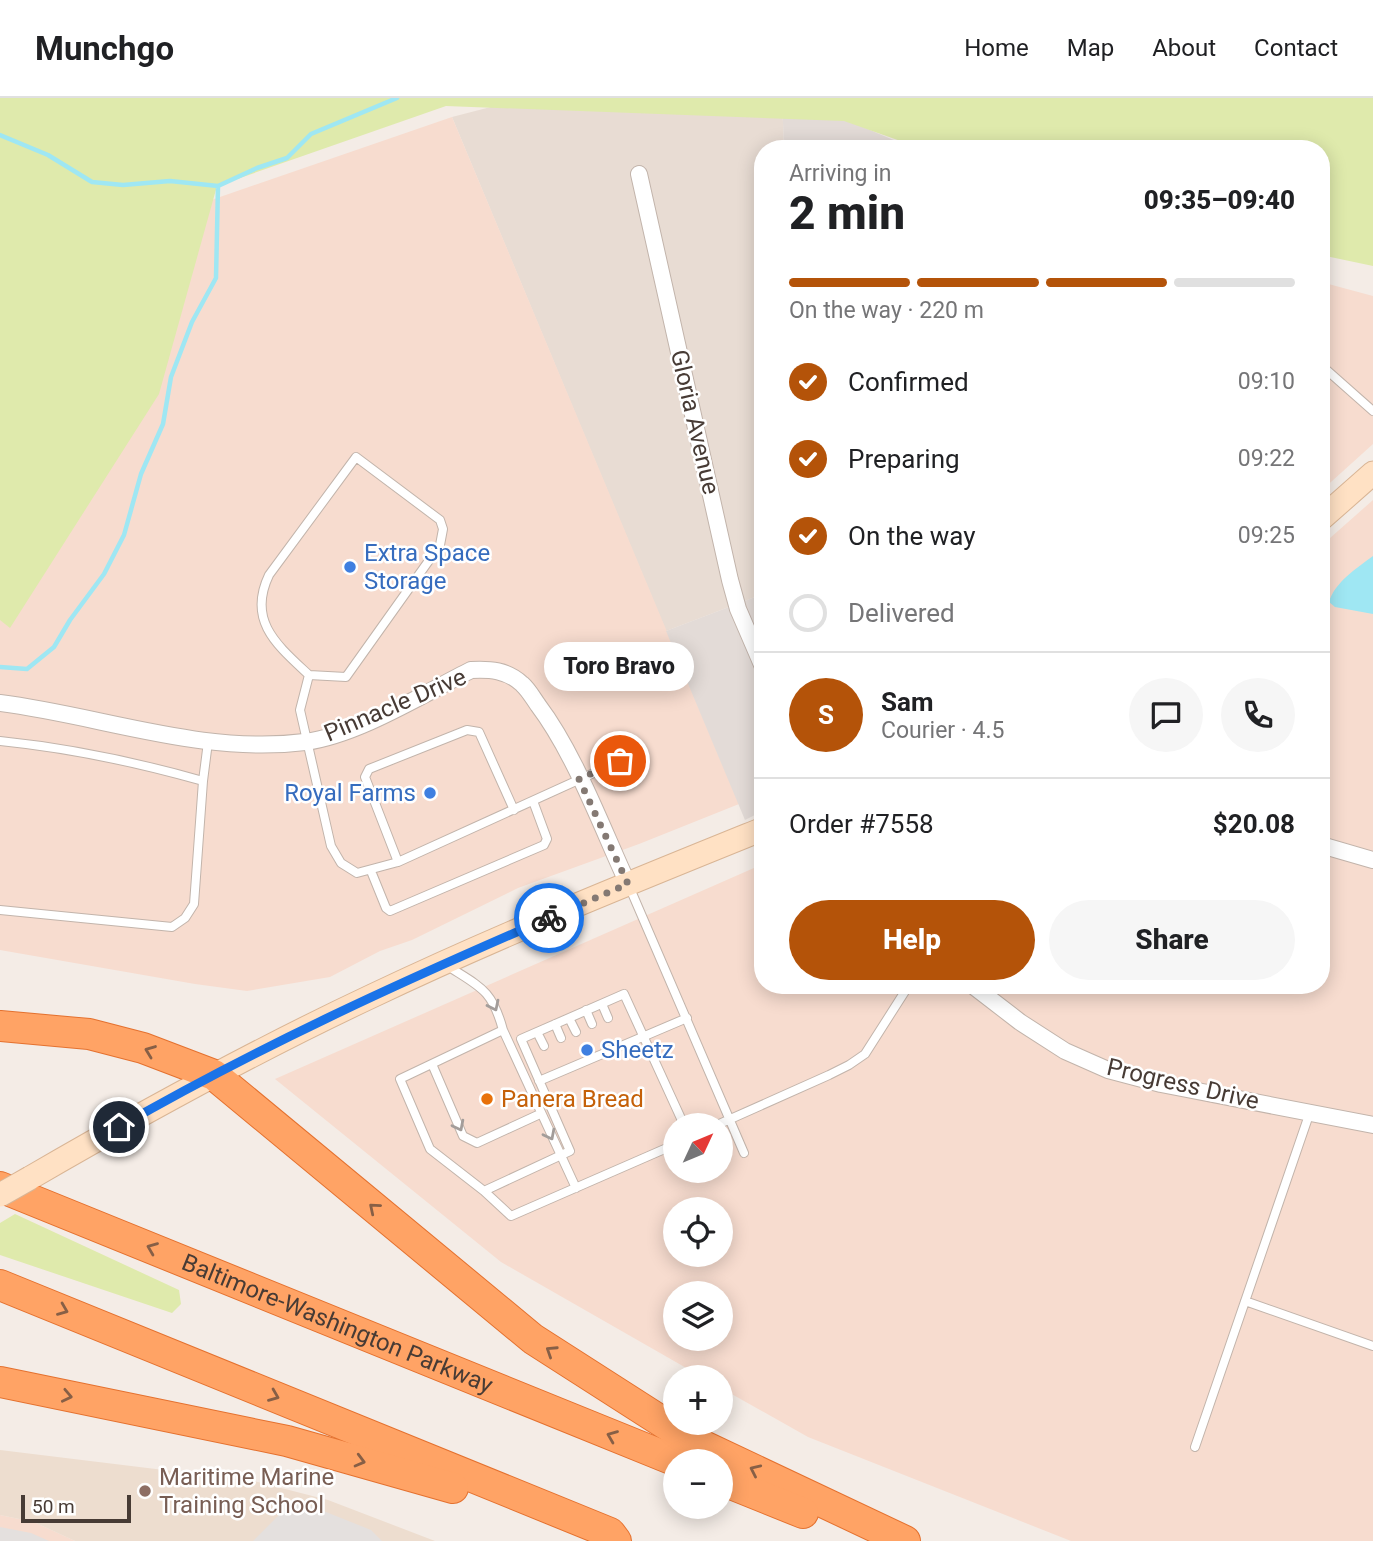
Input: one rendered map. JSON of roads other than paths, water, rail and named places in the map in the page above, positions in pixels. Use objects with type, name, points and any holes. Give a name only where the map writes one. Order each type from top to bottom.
[{"type":"highway","points":[[0,1026],[47,1029],[113,1040],[143,1048],[214,1075],[533,1339],[689,1439],[905,1541]]},
{"type":"highway","name":"Baltimore-Washington Parkway","points":[[0,1187],[663,1456]]},
{"type":"highway","points":[[0,1285],[610,1533],[615,1541]]},
{"type":"highway","points":[[0,1382],[287,1441],[428,1480],[615,1541]]},
{"type":"highway","points":[[733,1485],[872,1541]]},
{"type":"main road","points":[[1330,511],[1373,473]]},
{"type":"main road","points":[[0,1195],[214,1075],[371,996],[628,884],[754,833]]},
{"type":"street","name":"Gloria Avenue","points":[[639,174],[730,580],[738,609],[754,646]]},
{"type":"street","name":"Pinnacle Drive","points":[[0,704],[208,742],[307,741],[346,730],[471,670],[502,671],[522,684],[546,716],[628,884]]},
{"type":"street","points":[[1330,848],[1373,860]]},
{"type":"street","name":"Progress Drive","points":[[984,994],[1065,1051],[1108,1070],[1161,1084],[1373,1125]]},
{"type":"lane","points":[[1330,373],[1373,411]]},
{"type":"lane","points":[[356,457],[440,520],[443,530],[440,545],[346,677],[309,675],[268,631],[260,612],[261,592],[269,575],[356,457]]},
{"type":"lane","points":[[309,675],[300,710],[331,846],[341,863],[357,873],[398,862],[620,761]]},
{"type":"lane","points":[[398,862],[365,777],[369,769],[467,730],[479,732],[514,810]]},
{"type":"lane","points":[[0,741],[49,746],[156,767],[202,781]]},
{"type":"lane","points":[[0,910],[172,927],[185,918],[194,904],[202,781],[208,742]]},
{"type":"lane","points":[[371,871],[386,908],[390,911],[403,906],[544,845],[547,839],[533,801]]},
{"type":"lane","points":[[628,884],[728,1113]]},
{"type":"lane","points":[[443,963],[487,993],[496,1006],[503,1030],[576,1188]]},
{"type":"lane","points":[[484,1191],[570,1151],[521,1039],[624,994],[678,1113]]},
{"type":"lane","points":[[733,1118],[849,1065],[865,1054],[903,994]]},
{"type":"lane","points":[[602,1004],[608,1018]]},
{"type":"lane","points":[[586,1010],[592,1024]]},
{"type":"lane","points":[[569,1018],[576,1032]]},
{"type":"lane","points":[[539,1081],[687,1018]]},
{"type":"lane","points":[[555,1024],[561,1038]]},
{"type":"lane","points":[[503,1030],[400,1079],[430,1149],[511,1216],[663,1150]]},
{"type":"lane","points":[[537,1032],[544,1046]]},
{"type":"lane","points":[[616,1037],[620,1047]]},
{"type":"lane","points":[[601,1044],[606,1053]]},
{"type":"lane","points":[[584,1051],[588,1060]]},
{"type":"lane","points":[[569,1058],[573,1067]]},
{"type":"lane","points":[[432,1064],[463,1136],[477,1143],[540,1114]]},
{"type":"lane","points":[[552,1065],[557,1074]]},
{"type":"lane","points":[[1195,1447],[1310,1112]]},
{"type":"lane","points":[[733,1124],[744,1153]]},
{"type":"lane","points":[[1245,1301],[1373,1346]]},
{"type":"water","points":[[1373,556],[1373,614],[1335,607],[1330,603],[1336,588]]},
{"type":"waterway","points":[[0,135],[48,155],[92,182],[123,185],[170,181],[218,186],[287,158],[311,134],[397,98]]},
{"type":"waterway","points":[[0,667],[27,669],[54,647],[104,574],[124,535],[141,474],[163,424],[171,377],[192,322],[216,278],[218,186]]},
{"type":"place","name":"Extra Space Storage","points":[[350,567]]},
{"type":"place","name":"Toro Bravo","points":[[620,761]]},
{"type":"place","name":"Royal Farms","points":[[430,793]]},
{"type":"place","name":"Sheetz","points":[[587,1050]]},
{"type":"place","name":"Panera Bread","points":[[487,1099]]},
{"type":"place","name":"Maritime Marine Training School","points":[[145,1491]]}]
